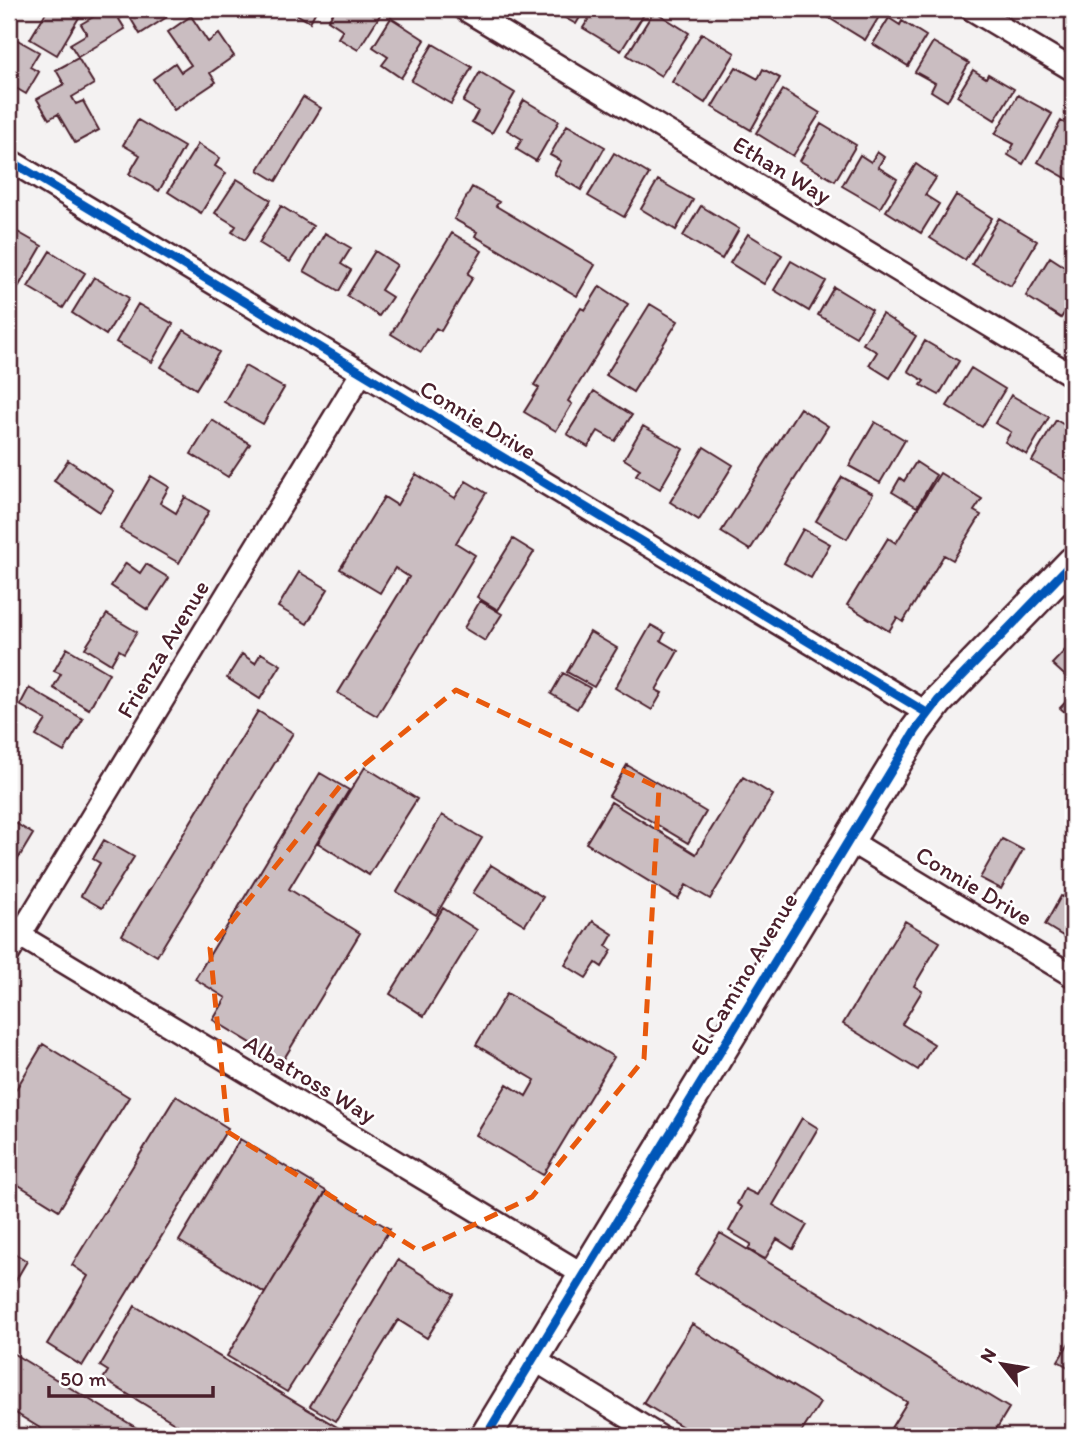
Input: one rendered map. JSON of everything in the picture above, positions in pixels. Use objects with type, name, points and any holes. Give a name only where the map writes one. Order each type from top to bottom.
[{"type":"main road","name":"El Camino Avenue","points":[[486,1436],[927,713],[1073,562]]},
{"type":"street","name":"Ethan Way","points":[[464,9],[1073,376]]},
{"type":"street","points":[[971,9],[1073,70]]},
{"type":"street","name":"Connie Drive","points":[[9,160],[927,713]]},
{"type":"street","name":"Frienza Avenue","points":[[12,939],[362,372]]},
{"type":"street","name":"Connie Drive","points":[[848,840],[1073,976]]},
{"type":"street","name":"Albatross Way","points":[[12,939],[584,1275]]},
{"type":"street","points":[[533,1359],[659,1436]]},
{"type":"highlighted area","points":[[456,690],[659,788],[644,1059],[532,1197],[419,1251],[228,1132],[210,948],[344,781]]},
{"type":"building","points":[[48,9],[84,9],[57,55],[30,39]]},
{"type":"building","points":[[107,9],[162,9],[167,17],[140,34],[128,14],[119,19],[125,29],[78,57],[70,44],[87,34],[81,24]]},
{"type":"building","points":[[317,9],[310,22],[291,11]]},
{"type":"building","points":[[336,9],[376,9],[382,12],[358,50],[338,38],[343,30],[328,20]]},
{"type":"building","points":[[549,9],[585,9],[576,24]]},
{"type":"building","points":[[595,9],[646,11],[621,51],[583,28]]},
{"type":"building","points":[[834,9],[883,10],[865,40],[829,18]]},
{"type":"building","points":[[654,11],[689,33],[661,76],[627,55]]},
{"type":"building","points":[[191,16],[208,42],[219,34],[234,56],[210,73],[216,82],[174,110],[153,79],[175,63],[181,72],[191,65],[168,32]]},
{"type":"building","points":[[391,18],[425,40],[401,78],[382,65],[388,57],[373,47]]},
{"type":"building","points":[[889,18],[900,25],[902,21],[926,36],[908,66],[873,44]]},
{"type":"building","points":[[702,33],[735,53],[705,103],[672,82]]},
{"type":"building","points":[[14,38],[39,52],[30,67],[39,72],[26,94],[9,84],[9,47]]},
{"type":"building","points":[[933,42],[969,63],[947,101],[931,91],[935,83],[915,72]]},
{"type":"building","points":[[433,44],[472,67],[451,104],[411,81]]},
{"type":"building","points":[[78,58],[94,84],[72,97],[76,104],[83,101],[99,130],[75,143],[58,114],[49,119],[37,99],[64,84],[56,70]]},
{"type":"building","points":[[736,67],[758,79],[763,69],[780,78],[751,130],[712,107]]},
{"type":"building","points":[[973,70],[986,78],[988,74],[1014,89],[995,120],[957,96]]},
{"type":"building","points":[[480,72],[515,93],[492,133],[472,122],[478,111],[463,102]]},
{"type":"building","points":[[783,90],[820,113],[793,156],[756,133]]},
{"type":"building","points":[[1018,95],[1052,114],[1023,164],[1008,155],[1014,144],[995,134]]},
{"type":"building","points":[[303,97],[321,108],[276,181],[258,170]]},
{"type":"building","points":[[524,100],[559,121],[536,161],[516,149],[522,139],[507,130]]},
{"type":"building","points":[[138,120],[184,147],[159,191],[129,174],[140,155],[123,145]]},
{"type":"building","points":[[1061,121],[1073,128],[1073,182],[1038,162]]},
{"type":"building","points":[[821,124],[856,145],[835,181],[800,161]]},
{"type":"building","points":[[567,125],[605,147],[581,190],[554,174],[561,161],[550,155]]},
{"type":"building","points":[[198,144],[220,158],[215,166],[226,173],[201,213],[168,192]]},
{"type":"building","points":[[877,152],[884,157],[878,167],[897,179],[880,208],[842,186],[860,155],[871,162]]},
{"type":"building","points":[[614,153],[649,174],[624,217],[588,196]]},
{"type":"building","points":[[916,164],[936,178],[925,195],[939,204],[921,233],[886,211]]},
{"type":"building","points":[[237,179],[271,200],[245,240],[232,232],[236,226],[215,213]]},
{"type":"building","points":[[658,180],[693,200],[676,230],[641,209]]},
{"type":"building","points":[[472,187],[499,202],[496,206],[595,265],[577,296],[475,236],[477,232],[454,219]]},
{"type":"building","points":[[956,195],[992,218],[965,260],[930,238]]},
{"type":"building","points":[[281,206],[313,226],[290,262],[259,243]]},
{"type":"building","points":[[701,206],[739,229],[722,259],[683,236]]},
{"type":"building","points":[[999,218],[1037,241],[1011,286],[972,264]]},
{"type":"building","points":[[9,227],[42,246],[16,291],[9,286]]},
{"type":"building","points":[[325,233],[351,248],[341,264],[351,270],[339,291],[304,271]]},
{"type":"building","points":[[452,233],[482,251],[468,274],[473,277],[441,331],[436,328],[421,352],[391,334]]},
{"type":"building","points":[[748,234],[782,255],[764,284],[730,263]]},
{"type":"building","points":[[50,251],[85,273],[63,308],[28,287]]},
{"type":"building","points":[[375,251],[397,265],[381,290],[392,297],[379,316],[347,296]]},
{"type":"building","points":[[1050,257],[1073,272],[1073,299],[1061,318],[1026,296]]},
{"type":"building","points":[[791,261],[826,281],[809,311],[774,290]]},
{"type":"building","points":[[94,277],[129,298],[106,335],[72,313]]},
{"type":"building","points":[[600,286],[628,304],[568,401],[572,404],[556,431],[524,412],[539,388],[534,385],[581,308],[585,310]]},
{"type":"building","points":[[834,287],[872,310],[856,337],[818,315]]},
{"type":"building","points":[[138,304],[173,324],[152,362],[116,342]]},
{"type":"building","points":[[650,304],[678,321],[633,392],[606,375]]},
{"type":"building","points":[[882,314],[916,336],[890,378],[869,365],[877,352],[863,344]]},
{"type":"building","points":[[184,330],[219,352],[196,389],[161,367]]},
{"type":"building","points":[[925,341],[959,361],[939,395],[921,385],[924,381],[908,371]]},
{"type":"building","points":[[245,366],[284,388],[263,424],[224,402]]},
{"type":"building","points":[[971,368],[1005,389],[982,427],[947,406]]},
{"type":"building","points":[[594,391],[632,415],[615,441],[598,431],[588,447],[567,434]]},
{"type":"building","points":[[1011,395],[1049,417],[1027,455],[1005,442],[1011,432],[995,423]]},
{"type":"building","points":[[800,408],[828,426],[750,550],[721,532]]},
{"type":"building","points":[[212,420],[250,444],[228,477],[191,454]]},
{"type":"building","points":[[1056,420],[1073,430],[1073,478],[1070,483],[1032,461]]},
{"type":"building","points":[[875,422],[905,440],[880,483],[849,466]]},
{"type":"building","points":[[643,426],[683,449],[660,489],[636,475],[640,469],[624,459]]},
{"type":"building","points":[[704,447],[733,465],[699,520],[670,502]]},
{"type":"building","points":[[68,460],[114,491],[100,512],[54,481]]},
{"type":"building","points":[[916,462],[936,475],[917,507],[892,492],[900,478],[904,481]]},
{"type":"building","points":[[940,473],[982,499],[974,511],[981,515],[953,560],[944,555],[903,622],[897,618],[889,631],[847,605],[888,538],[896,543]]},
{"type":"building","points":[[416,474],[455,498],[466,481],[486,493],[456,543],[475,555],[377,716],[338,693],[409,577],[395,568],[380,593],[340,569],[384,497],[397,505]]},
{"type":"building","points":[[151,476],[169,487],[160,503],[176,513],[185,497],[209,511],[179,563],[120,529]]},
{"type":"building","points":[[842,477],[873,494],[847,539],[816,521]]},
{"type":"building","points":[[803,529],[830,544],[811,578],[784,563]]},
{"type":"building","points":[[513,539],[534,552],[498,610],[477,597]]},
{"type":"building","points":[[126,563],[140,573],[146,564],[169,578],[148,610],[111,586]]},
{"type":"building","points":[[299,572],[328,589],[307,624],[278,607]]},
{"type":"building","points":[[480,601],[502,614],[485,641],[464,628]]},
{"type":"building","points":[[107,614],[137,632],[124,653],[119,650],[111,664],[85,648]]},
{"type":"building","points":[[651,625],[665,633],[661,641],[678,651],[656,690],[662,693],[652,710],[615,688]]},
{"type":"building","points":[[590,632],[617,648],[594,687],[567,672]]},
{"type":"building","points":[[1069,646],[1073,649],[1073,683],[1052,664]]},
{"type":"building","points":[[67,648],[109,673],[89,709],[53,688],[61,674],[54,671]]},
{"type":"building","points":[[261,653],[281,665],[260,699],[227,678],[242,654],[255,663]]},
{"type":"building","points":[[563,673],[590,688],[577,709],[551,694]]},
{"type":"building","points":[[29,688],[83,719],[64,752],[36,736],[46,720],[20,705]]},
{"type":"building","points":[[1073,694],[1073,719],[1060,708]]},
{"type":"building","points":[[258,711],[293,733],[157,956],[122,935]]},
{"type":"building","points":[[627,765],[706,812],[688,843],[609,796]]},
{"type":"building","points":[[365,767],[417,799],[369,875],[318,843]]},
{"type":"building","points":[[320,773],[349,790],[289,889],[360,933],[282,1062],[213,1020],[226,998],[195,979]]},
{"type":"building","points":[[743,777],[773,795],[710,899],[686,885],[678,899],[586,843],[611,802],[696,854]]},
{"type":"building","points":[[442,815],[482,838],[436,915],[397,892]]},
{"type":"building","points":[[9,819],[33,834],[9,874]]},
{"type":"building","points":[[1002,839],[1023,850],[1001,889],[980,878]]},
{"type":"building","points":[[104,840],[134,857],[102,908],[81,896],[100,863],[93,859]]},
{"type":"building","points":[[491,865],[543,897],[525,925],[473,893]]},
{"type":"building","points":[[1068,890],[1073,893],[1073,936],[1071,934],[1068,939],[1045,925],[1061,896]]},
{"type":"building","points":[[443,908],[477,930],[424,1016],[390,994]]},
{"type":"building","points":[[593,921],[613,934],[606,946],[612,950],[602,967],[596,963],[586,978],[565,965]]},
{"type":"building","points":[[905,921],[940,942],[914,986],[922,991],[902,1024],[934,1044],[918,1070],[843,1024]]},
{"type":"building","points":[[507,993],[614,1057],[543,1175],[476,1135],[507,1084],[526,1096],[535,1080],[476,1045]]},
{"type":"building","points":[[43,1044],[129,1097],[59,1210],[9,1179],[9,1101]]},
{"type":"building","points":[[176,1096],[228,1128],[82,1366],[47,1344],[88,1276],[72,1265]]},
{"type":"building","points":[[802,1118],[818,1128],[773,1205],[807,1225],[793,1249],[777,1239],[765,1259],[748,1249],[751,1244],[729,1231],[742,1207],[737,1204],[745,1189],[757,1195]]},
{"type":"building","points":[[240,1139],[326,1191],[265,1293],[179,1241]]},
{"type":"building","points":[[326,1192],[390,1229],[287,1392],[227,1356]]},
{"type":"building","points":[[720,1233],[1009,1408],[992,1436],[886,1436],[907,1402],[695,1274]]},
{"type":"building","points":[[9,1250],[27,1261],[9,1292]]},
{"type":"building","points":[[398,1260],[454,1294],[427,1338],[398,1320],[336,1421],[310,1406]]},
{"type":"building","points":[[135,1306],[352,1436],[196,1436],[103,1379],[108,1371],[100,1366]]},
{"type":"building","points":[[692,1324],[820,1403],[799,1436],[698,1436],[643,1403]]},
{"type":"building","points":[[1073,1336],[1073,1370],[1058,1361]]},
{"type":"building","points":[[9,1351],[150,1436],[53,1436],[9,1409]]},
{"type":"cycle path","points":[[9,160],[927,713]]},
{"type":"cycle path","points":[[486,1436],[916,730],[938,701],[1073,562]]}]
